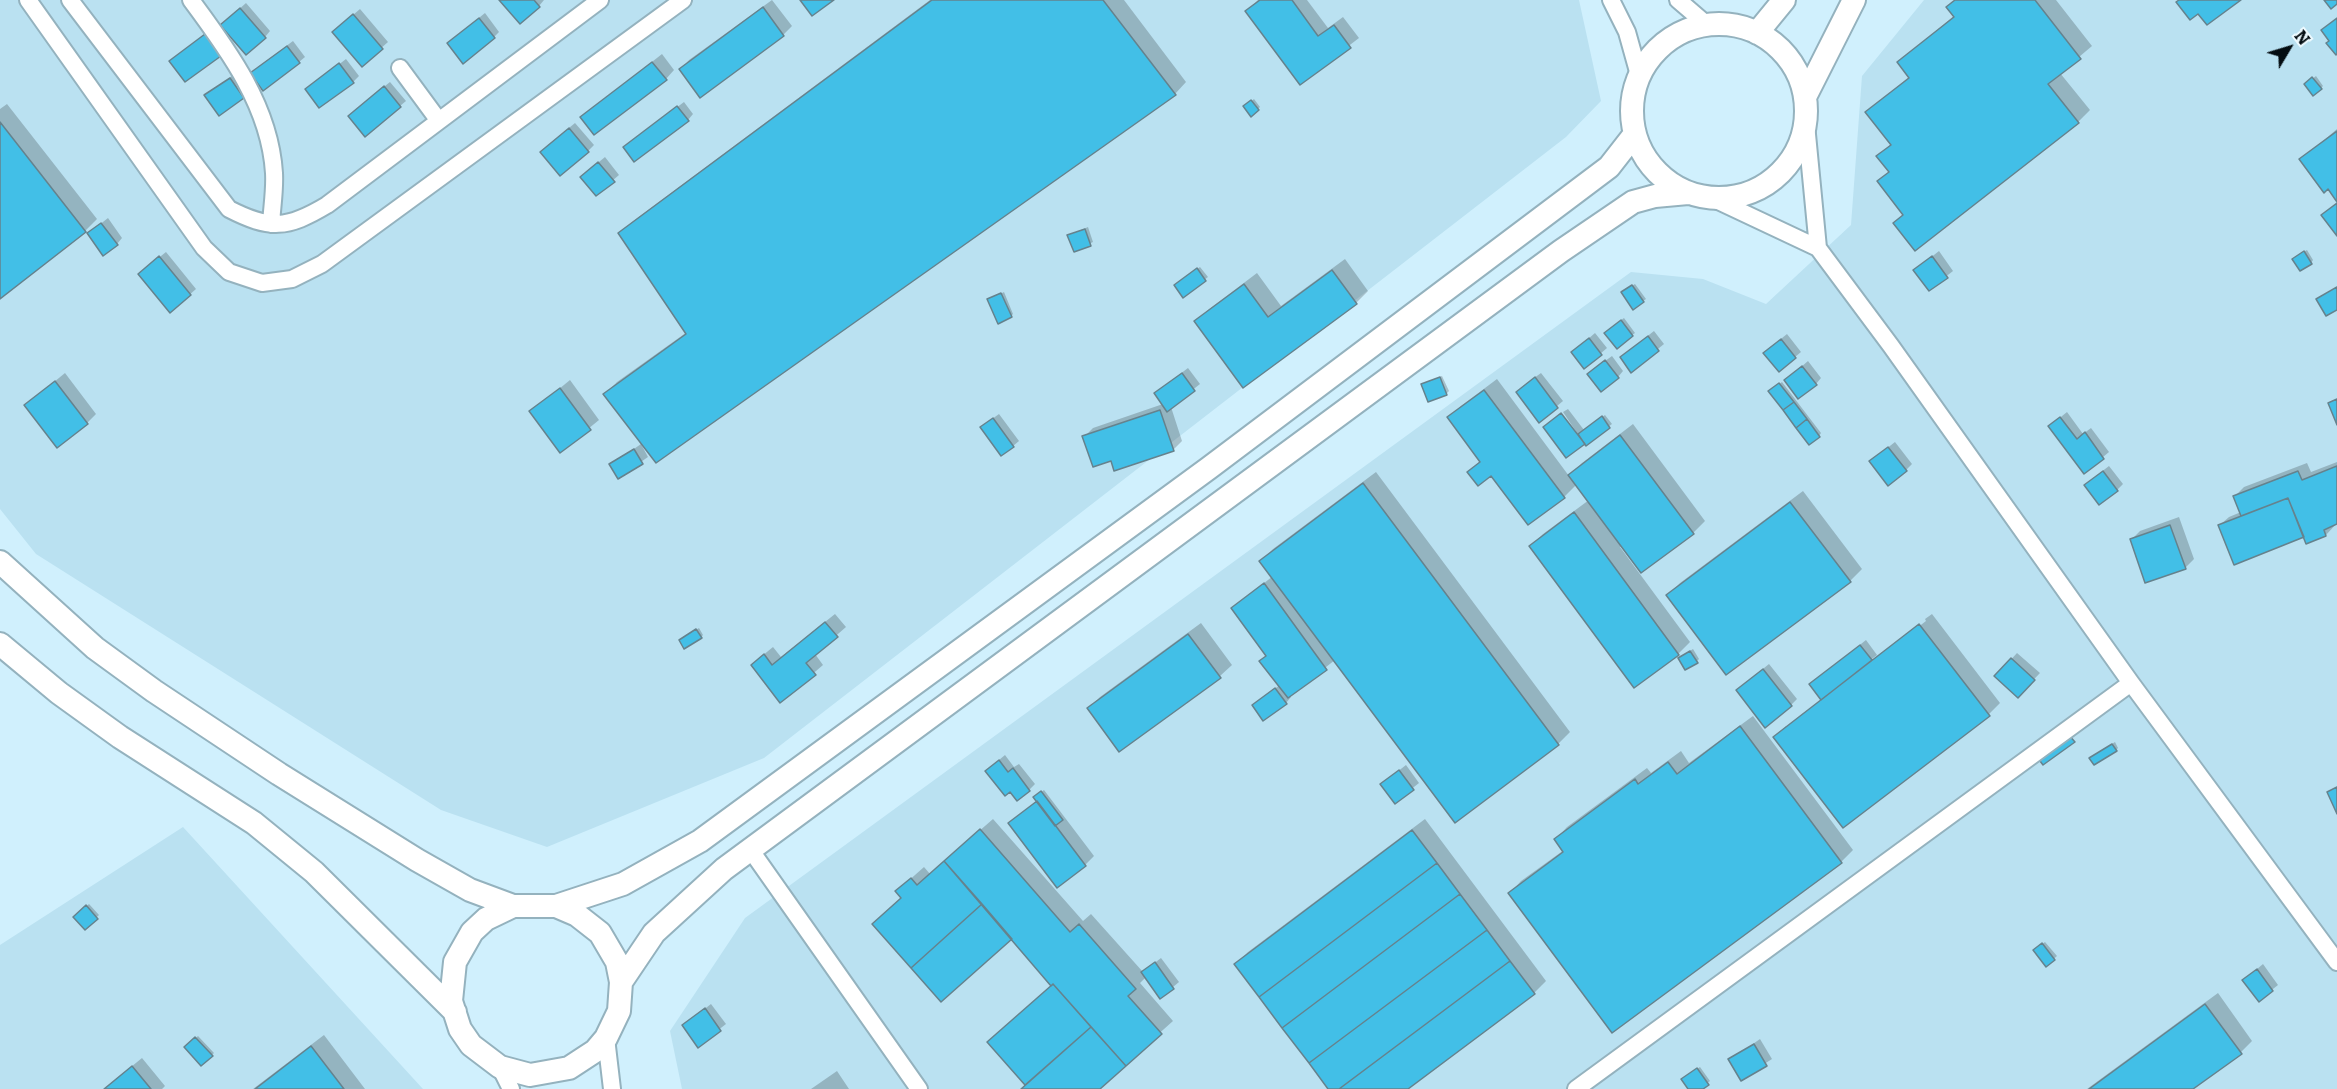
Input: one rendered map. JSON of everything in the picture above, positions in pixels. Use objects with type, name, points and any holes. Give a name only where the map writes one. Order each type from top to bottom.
[{"type":"street","points":[[28,0],[204,248],[229,272],[262,283],[292,279],[322,264],[683,0]]},
{"type":"street","points":[[70,0],[229,209],[252,221],[281,225],[304,219],[327,205],[600,0]]},
{"type":"street","points":[[191,0],[222,42],[245,81],[260,113],[270,143],[274,175],[271,224]]},
{"type":"street","points":[[1611,0],[1627,32],[1639,75]]},
{"type":"street","points":[[1678,0],[1706,24]]},
{"type":"street","points":[[1757,33],[1784,0]]},
{"type":"street","points":[[1805,98],[1854,0]]},
{"type":"street","points":[[1689,194],[1666,181],[1646,160],[1634,135],[1631,104],[1639,75],[1656,50],[1681,32],[1706,24],[1732,24],[1757,33],[1780,49],[1796,71],[1805,98],[1818,248]]},
{"type":"street","points":[[400,68],[440,121]]},
{"type":"street","points":[[1714,199],[1740,197],[1748,194],[1764,187],[1784,171],[1798,149],[1806,124]]},
{"type":"street","points":[[0,562],[95,648],[154,691],[279,774],[417,860],[470,890],[513,906],[556,906],[622,884],[700,841],[1209,468],[1609,167],[1634,135]]},
{"type":"street","points":[[621,982],[654,933],[724,869],[1561,250],[1633,202],[1654,196],[1689,194],[1714,199],[1818,248],[1891,346],[2131,683],[2337,962]]},
{"type":"street","points":[[0,644],[59,693],[120,737],[263,830],[314,872],[455,1012]]},
{"type":"street","points":[[1576,1089],[2131,683]]},
{"type":"street","points":[[750,849],[919,1089]]},
{"type":"street","points":[[513,906],[486,919],[472,932],[455,962],[451,1001],[460,1029],[471,1045],[500,1067],[530,1075],[569,1068],[595,1052],[606,1038],[619,1011],[621,982],[617,962],[600,933],[577,915],[556,906]]},
{"type":"street","points":[[606,1038],[612,1089]]},
{"type":"street","points":[[500,1067],[511,1089]]},
{"type":"shaded area","points":[[0,0],[1579,0],[1601,101],[1566,137],[764,758],[547,847],[441,810],[36,554],[0,509]]},
{"type":"shaded area","points":[[1924,0],[2337,0],[2337,1089],[682,1089],[670,1031],[745,918],[1631,272],[1703,279],[1766,304],[1851,225],[1862,76]]},
{"type":"shaded area","points":[[183,827],[423,1089],[0,1089],[0,945]]},
{"type":"building","points":[[499,0],[534,0],[540,7],[520,24]]},
{"type":"building","points":[[800,0],[834,0],[812,16]]},
{"type":"building","points":[[932,0],[1103,0],[1176,95],[656,463],[603,394],[686,334],[618,233]]},
{"type":"building","points":[[1260,0],[1292,0],[1318,36],[1334,25],[1351,48],[1300,85],[1245,11]]},
{"type":"building","points":[[1955,0],[2035,0],[2081,59],[2048,84],[2079,123],[1915,251],[1893,223],[1903,215],[1877,181],[1889,172],[1876,156],[1891,145],[1865,112],[1909,78],[1897,62],[1954,17],[1946,7]]},
{"type":"building","points":[[2179,0],[2241,0],[2207,25],[2198,14],[2190,20],[2176,2]]},
{"type":"building","points":[[2324,0],[2337,0],[2337,4],[2331,9]]},
{"type":"building","points":[[763,7],[784,36],[700,98],[679,69]]},
{"type":"building","points":[[240,8],[266,38],[246,55],[220,25]]},
{"type":"building","points":[[353,14],[383,49],[362,67],[332,32]]},
{"type":"building","points":[[479,18],[495,38],[463,64],[447,43]]},
{"type":"building","points":[[2337,18],[2336,55],[2326,43],[2329,41],[2321,30]]},
{"type":"building","points":[[205,34],[221,56],[185,82],[169,61]]},
{"type":"building","points":[[287,46],[300,63],[263,91],[250,73]]},
{"type":"building","points":[[652,62],[667,80],[594,135],[580,117]]},
{"type":"building","points":[[339,63],[354,83],[319,108],[305,89]]},
{"type":"building","points":[[2312,77],[2322,89],[2313,96],[2304,84]]},
{"type":"building","points":[[230,78],[244,98],[219,116],[204,95]]},
{"type":"building","points":[[384,86],[401,107],[365,137],[348,116]]},
{"type":"building","points":[[1251,100],[1259,110],[1251,117],[1243,106]]},
{"type":"building","points":[[677,106],[689,121],[634,162],[623,147]]},
{"type":"building","points":[[0,122],[86,232],[0,299]]},
{"type":"building","points":[[569,128],[589,152],[560,176],[540,152]]},
{"type":"building","points":[[2337,131],[2337,202],[2328,189],[2324,193],[2299,159]]},
{"type":"building","points":[[598,162],[615,182],[596,196],[580,177]]},
{"type":"building","points":[[2337,203],[2337,236],[2321,215]]},
{"type":"building","points":[[101,223],[118,245],[103,256],[87,233]]},
{"type":"building","points":[[1085,229],[1091,246],[1074,252],[1067,235]]},
{"type":"building","points":[[2304,251],[2312,264],[2300,271],[2292,259]]},
{"type":"building","points":[[159,256],[191,295],[170,313],[138,274]]},
{"type":"building","points":[[1932,256],[1948,278],[1929,291],[1913,270]]},
{"type":"building","points":[[1197,268],[1206,281],[1183,298],[1174,285]]},
{"type":"building","points":[[1332,270],[1357,304],[1243,388],[1194,321],[1244,284],[1268,317]]},
{"type":"building","points":[[1632,285],[1644,302],[1633,310],[1621,292]]},
{"type":"building","points":[[2337,287],[2337,310],[2326,316],[2316,299]]},
{"type":"building","points":[[1001,293],[1012,317],[998,324],[987,299]]},
{"type":"building","points":[[1621,320],[1633,336],[1617,349],[1604,333]]},
{"type":"building","points":[[1648,336],[1659,351],[1631,373],[1620,357]]},
{"type":"building","points":[[1589,338],[1602,355],[1584,369],[1571,352]]},
{"type":"building","points":[[1781,339],[1796,358],[1779,372],[1763,353]]},
{"type":"building","points":[[1605,360],[1619,378],[1601,392],[1587,374]]},
{"type":"building","points":[[1802,366],[1817,385],[1798,399],[1784,380]]},
{"type":"building","points":[[1182,373],[1195,391],[1167,412],[1154,393]]},
{"type":"building","points":[[1440,377],[1447,395],[1428,402],[1421,384]]},
{"type":"building","points":[[1535,377],[1558,408],[1539,423],[1516,392]]},
{"type":"building","points":[[55,381],[88,424],[57,448],[24,405]]},
{"type":"building","points":[[1779,383],[1794,402],[1783,410],[1768,391]]},
{"type":"building","points":[[560,388],[591,430],[560,453],[529,411]]},
{"type":"building","points":[[1484,390],[1565,498],[1528,525],[1491,476],[1478,486],[1467,472],[1480,462],[1447,417]]},
{"type":"building","points":[[2337,399],[2337,425],[2328,403]]},
{"type":"building","points":[[1794,402],[1807,419],[1796,428],[1783,410]]},
{"type":"building","points":[[1160,410],[1174,451],[1114,471],[1111,461],[1093,467],[1082,436]]},
{"type":"building","points":[[1561,413],[1585,444],[1566,458],[1543,427]]},
{"type":"building","points":[[1602,416],[1610,428],[1586,446],[1578,434]]},
{"type":"building","points":[[2060,417],[2077,439],[2085,432],[2104,459],[2084,474],[2048,426]]},
{"type":"building","points":[[993,418],[1014,447],[1001,456],[980,427]]},
{"type":"building","points":[[1807,419],[1820,437],[1809,445],[1796,428]]},
{"type":"building","points":[[1620,435],[1694,534],[1641,573],[1568,475]]},
{"type":"building","points":[[1888,447],[1907,471],[1888,486],[1869,461]]},
{"type":"building","points":[[634,449],[643,464],[618,479],[609,464]]},
{"type":"building","points":[[2337,466],[2337,524],[2324,530],[2326,536],[2306,544],[2288,498],[2241,516],[2233,496],[2298,471],[2302,480]]},
{"type":"building","points":[[2103,471],[2118,491],[2099,505],[2084,485]]},
{"type":"building","points":[[1363,483],[1559,745],[1455,823],[1259,561]]},
{"type":"building","points":[[2288,498],[2304,537],[2234,565],[2218,525]]},
{"type":"building","points":[[1790,502],[1851,582],[1726,675],[1666,595]]},
{"type":"building","points":[[1574,512],[1679,655],[1634,688],[1529,546]]},
{"type":"building","points":[[2170,525],[2186,569],[2145,583],[2130,539]]},
{"type":"building","points":[[1264,583],[1327,670],[1288,698],[1259,661],[1266,656],[1231,608]]},
{"type":"building","points":[[825,622],[838,637],[806,663],[816,675],[780,703],[751,665],[764,654],[772,665]]},
{"type":"building","points":[[1919,624],[1990,716],[1843,828],[1773,737]]},
{"type":"building","points":[[696,629],[702,638],[684,649],[679,640]]},
{"type":"building","points":[[1188,634],[1221,678],[1119,752],[1087,708]]},
{"type":"building","points":[[1860,645],[1872,660],[1821,700],[1809,684]]},
{"type":"building","points":[[1690,651],[1698,663],[1685,670],[1678,658]]},
{"type":"building","points":[[2011,658],[2035,680],[2018,698],[1994,676]]},
{"type":"building","points":[[1763,669],[1792,706],[1765,728],[1736,690]]},
{"type":"building","points":[[1275,688],[1287,704],[1263,721],[1252,705]]},
{"type":"building","points":[[1740,726],[1842,863],[1612,1033],[1508,893],[1563,852],[1554,839],[1635,779],[1638,784],[1668,762],[1677,774]]},
{"type":"building","points":[[2068,734],[2075,742],[2043,765],[2037,757]]},
{"type":"building","points":[[2112,744],[2117,751],[2094,765],[2089,758]]},
{"type":"building","points":[[999,760],[1008,772],[1013,768],[1030,791],[1017,801],[1010,792],[1005,796],[985,771]]},
{"type":"building","points":[[1399,770],[1414,790],[1395,804],[1380,784]]},
{"type":"building","points":[[2337,787],[2337,814],[2327,792]]},
{"type":"building","points":[[1041,791],[1063,820],[1055,826],[1033,797]]},
{"type":"building","points":[[1037,801],[1086,866],[1057,888],[1008,823]]},
{"type":"building","points":[[980,829],[1070,932],[1079,924],[1136,989],[1128,996],[1162,1034],[1126,1066],[1053,984],[1051,986],[944,861]]},
{"type":"building","points":[[1412,830],[1437,863],[1259,997],[1234,964]]},
{"type":"building","points":[[944,861],[982,904],[911,968],[872,924],[901,898],[895,891],[911,878],[917,885]]},
{"type":"building","points":[[1437,863],[1460,894],[1282,1028],[1259,997]]},
{"type":"building","points":[[1460,894],[1487,930],[1309,1063],[1282,1028]]},
{"type":"building","points":[[982,904],[1012,939],[941,1002],[911,968]]},
{"type":"building","points":[[86,905],[98,919],[85,930],[73,917]]},
{"type":"building","points":[[1487,930],[1510,961],[1339,1089],[1328,1089],[1309,1063]]},
{"type":"building","points":[[2042,943],[2055,960],[2046,967],[2033,950]]},
{"type":"building","points":[[1510,961],[1535,994],[1408,1089],[1339,1089]]},
{"type":"building","points":[[1155,962],[1174,989],[1160,999],[1141,972]]},
{"type":"building","points":[[2257,969],[2273,991],[2259,1002],[2242,980]]},
{"type":"building","points":[[1053,984],[1091,1027],[1025,1085],[987,1042]]},
{"type":"building","points":[[2205,1004],[2242,1054],[2193,1089],[2089,1089]]},
{"type":"building","points":[[705,1008],[721,1031],[698,1048],[682,1025]]},
{"type":"building","points":[[1091,1027],[1126,1066],[1100,1089],[1021,1089]]},
{"type":"building","points":[[195,1037],[213,1056],[201,1066],[184,1047]]},
{"type":"building","points":[[1754,1044],[1767,1066],[1741,1081],[1728,1059]]},
{"type":"building","points":[[311,1046],[344,1089],[255,1089]]},
{"type":"building","points":[[132,1066],[151,1089],[104,1089]]},
{"type":"building","points":[[1697,1068],[1709,1085],[1703,1089],[1688,1089],[1681,1079]]}]
